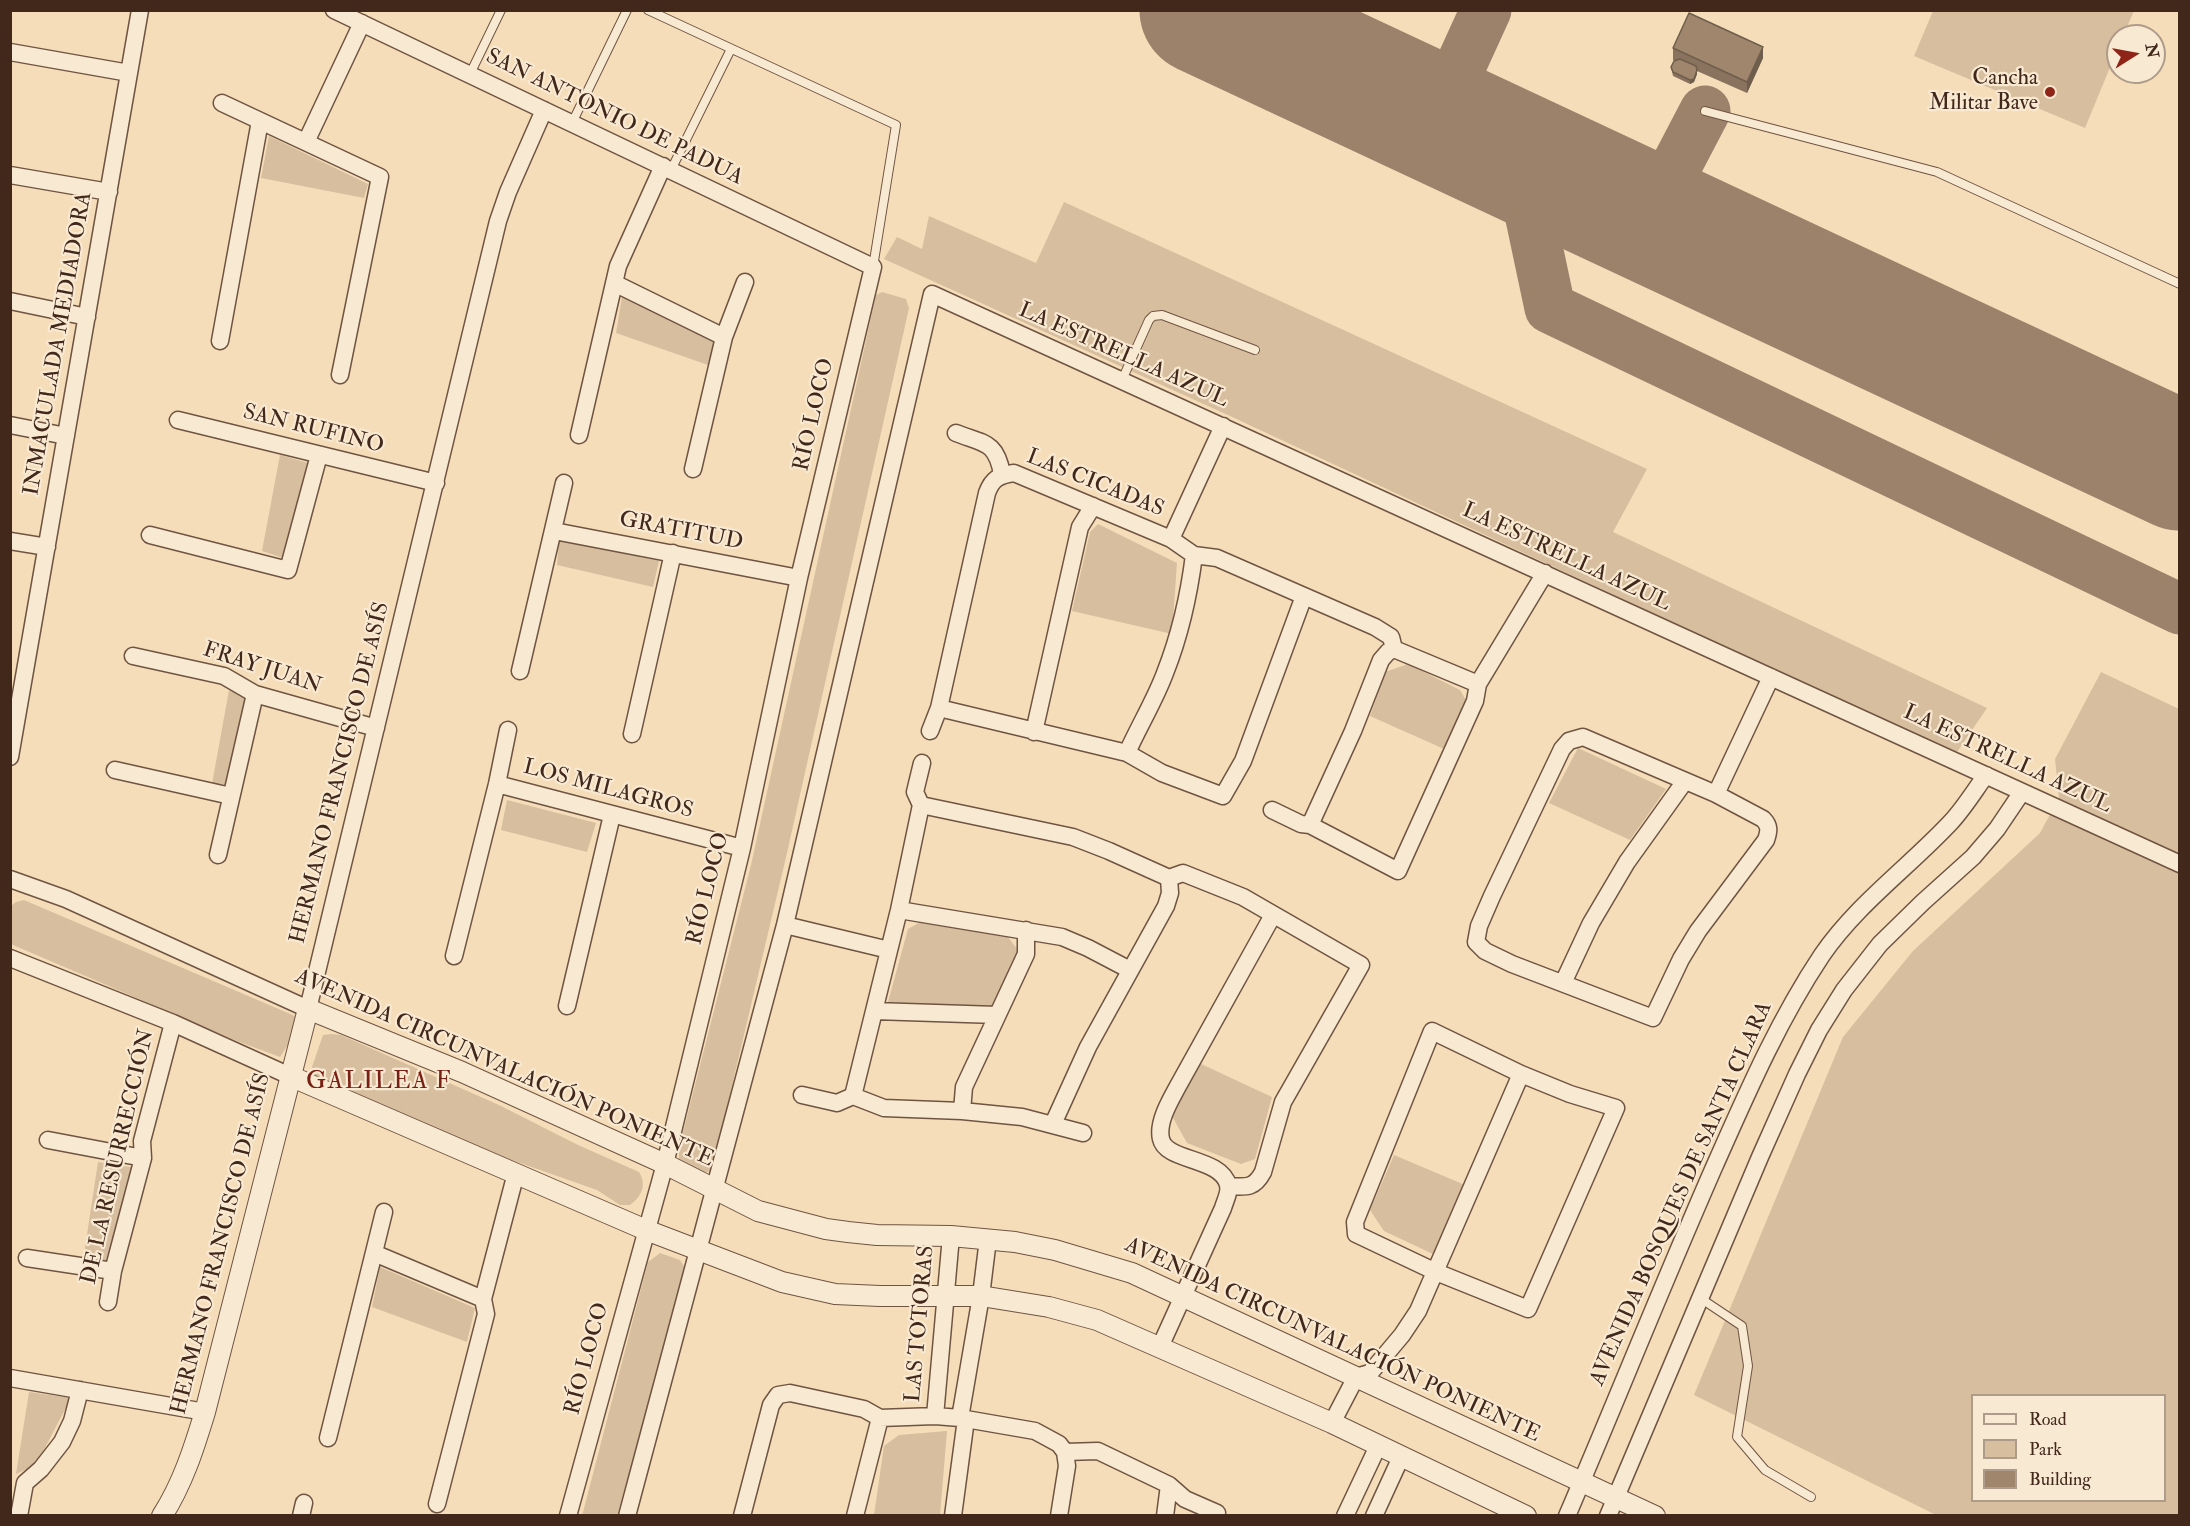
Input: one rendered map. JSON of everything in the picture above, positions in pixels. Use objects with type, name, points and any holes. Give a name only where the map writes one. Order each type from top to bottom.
[{"type":"street","name":"INMACULADA MEDIADORA","points":[[10,757],[18,673],[47,547],[140,10]]},
{"type":"street","name":"SAN ANTONIO DE PADUA","points":[[334,10],[873,267]]},
{"type":"street","points":[[306,142],[362,23]]},
{"type":"street","points":[[10,52],[129,73]]},
{"type":"street","points":[[222,103],[381,177],[340,375]]},
{"type":"street","name":"HERMANO FRANCISCO DE ASÍS","points":[[162,1515],[180,1485],[205,1412],[308,1009],[502,207],[544,110]]},
{"type":"street","points":[[220,341],[260,121]]},
{"type":"street","points":[[579,435],[622,254],[667,168]]},
{"type":"street","points":[[10,175],[109,192]]},
{"type":"street","name":"RÍO LOCO","points":[[568,1515],[665,1164],[742,848],[799,578],[873,267]]},
{"type":"street","points":[[693,469],[724,337],[744,282]]},
{"type":"street","points":[[614,283],[724,337]]},
{"type":"street","name":"LA ESTRELLA AZUL","points":[[785,926],[932,294],[2180,864]]},
{"type":"street","points":[[10,301],[87,316]]},
{"type":"street","name":"SAN RUFINO","points":[[178,420],[436,483]]},
{"type":"street","points":[[10,425],[66,436]]},
{"type":"street","name":"LAS CICADAS","points":[[1171,539],[1223,426]]},
{"type":"street","points":[[930,731],[939,708],[987,493],[991,482],[1002,474],[996,452],[991,447],[956,433]]},
{"type":"street","points":[[150,535],[288,570],[319,455]]},
{"type":"street","name":"LAS CICADAS","points":[[1002,474],[1014,473],[1093,506],[1171,539],[1194,555]]},
{"type":"street","points":[[520,671],[564,483]]},
{"type":"street","points":[[1034,732],[1080,527],[1093,506]]},
{"type":"street","name":"GRATITUD","points":[[554,531],[799,578]]},
{"type":"street","points":[[10,541],[47,547]]},
{"type":"street","points":[[632,734],[673,553]]},
{"type":"street","points":[[1127,753],[1165,674],[1177,639],[1187,602],[1194,555],[1217,558],[1335,609],[1392,637],[1394,649]]},
{"type":"street","points":[[1272,810],[1301,824],[1310,825],[1398,871],[1475,700],[1478,684],[1545,573]]},
{"type":"street","points":[[939,708],[1127,753],[1162,773],[1223,796],[1243,761],[1304,596]]},
{"type":"street","points":[[1310,825],[1353,731],[1381,660],[1388,652],[1394,649],[1478,684]]},
{"type":"street","name":"FRAY JUAN","points":[[133,656],[224,676],[255,694],[376,728]]},
{"type":"street","points":[[1716,794],[1771,677]]},
{"type":"street","points":[[218,855],[255,694]]},
{"type":"street","points":[[454,956],[497,784],[508,730]]},
{"type":"street","points":[[1583,737],[1685,781],[1716,794],[1763,819],[1768,824],[1769,831],[1757,854],[1721,899],[1694,938],[1681,959],[1653,1018],[1494,956],[1479,946],[1475,937],[1492,896],[1562,749],[1569,741],[1583,737]]},
{"type":"street","points":[[853,1096],[889,950],[921,805],[915,792],[922,764]]},
{"type":"street","points":[[115,770],[231,796]]},
{"type":"street","name":"AVENIDA BOSQUES DE SANTA CLARA","points":[[1567,1515],[1701,1198],[1760,1064],[1789,1008],[1824,952],[1842,929],[1952,821],[1986,775]]},
{"type":"street","points":[[1563,983],[1592,923],[1627,862],[1685,781]]},
{"type":"street","name":"LOS MILAGROS","points":[[497,784],[742,848]]},
{"type":"street","points":[[1608,1515],[1797,1074],[1836,1002],[1880,944],[1973,857],[1997,829],[2022,792]]},
{"type":"street","points":[[921,805],[1073,837],[1169,878],[1183,873],[1243,897],[1361,964],[1283,1102],[1258,1182],[1251,1186],[1228,1186]]},
{"type":"street","points":[[567,1006],[612,815]]},
{"type":"street","points":[[1053,1124],[1088,1047],[1169,899],[1169,878]]},
{"type":"street","name":"AVENIDA CIRCUNVALACIÓN PONIENTE","points":[[10,879],[66,899],[308,1009],[462,1072],[665,1164],[758,1211],[826,1228],[878,1235],[988,1239],[1036,1246],[1089,1259],[1183,1295],[1655,1515]]},
{"type":"street","points":[[898,910],[1062,937],[1130,970]]},
{"type":"street","points":[[1160,1347],[1223,1208],[1228,1186],[1224,1177],[1216,1169],[1166,1148],[1161,1140],[1161,1126],[1167,1107],[1273,915]]},
{"type":"street","points":[[627,1515],[785,926],[889,950]]},
{"type":"street","points":[[962,1111],[964,1087],[1026,954],[1026,930]]},
{"type":"street","points":[[10,958],[173,1023],[646,1230],[782,1282],[835,1294],[981,1296],[1049,1307],[1097,1320],[1332,1423],[1526,1515]]},
{"type":"street","points":[[874,1011],[997,1015]]},
{"type":"street","name":"DE LA RESURRECCIÓN","points":[[108,1302],[113,1271],[143,1158],[142,1141],[173,1023]]},
{"type":"street","points":[[1432,1031],[1521,1074],[1570,1094],[1616,1108],[1528,1309],[1436,1272],[1356,1234],[1355,1222],[1432,1031]]},
{"type":"street","points":[[1332,1423],[1356,1377],[1370,1373],[1402,1335],[1418,1311],[1521,1074]]},
{"type":"street","points":[[802,1095],[837,1103],[853,1096],[884,1108],[962,1111],[1022,1117],[1083,1133]]},
{"type":"street","points":[[48,1140],[143,1158]]},
{"type":"street","points":[[437,1504],[486,1314],[483,1299],[516,1173]]},
{"type":"street","points":[[328,1438],[384,1212]]},
{"type":"street","name":"LAS TOTORAS","points":[[935,1416],[951,1236]]},
{"type":"street","points":[[952,1515],[988,1239]]},
{"type":"street","points":[[374,1253],[483,1299]]},
{"type":"street","points":[[27,1257],[113,1271]]},
{"type":"street","points":[[10,1378],[205,1412]]},
{"type":"street","points":[[19,1515],[26,1483],[41,1469],[62,1442],[72,1421],[80,1390]]},
{"type":"street","name":"LAS TOTORAS","points":[[742,1515],[771,1405],[778,1395],[790,1393],[864,1408],[880,1418],[935,1416],[963,1418],[1035,1431],[1059,1444],[1065,1452]]},
{"type":"street","points":[[855,1515],[880,1418]]},
{"type":"street","points":[[1345,1515],[1378,1446]]},
{"type":"street","points":[[1059,1515],[1067,1466],[1065,1452],[1098,1451],[1169,1485],[1185,1499],[1217,1513]]},
{"type":"street","points":[[1374,1515],[1401,1457]]},
{"type":"street","points":[[1165,1515],[1169,1485]]},
{"type":"lane","points":[[470,74],[501,10]]},
{"type":"lane","points":[[572,123],[627,10]]},
{"type":"lane","points":[[648,10],[896,124],[873,267]]},
{"type":"lane","points":[[667,168],[730,49]]},
{"type":"lane","points":[[1705,111],[1936,172],[2180,284]]},
{"type":"lane","points":[[1122,380],[1149,320],[1153,316],[1162,315],[1255,350]]},
{"type":"lane","points":[[1700,1298],[1742,1326],[1748,1366],[1737,1437],[1765,1470],[1811,1497]]},
{"type":"green space","name":"Cancha Militar Bave","points":[[1933,10],[2134,11],[2128,24],[2106,24],[2106,77],[2085,128],[1914,56]]},
{"type":"green space","points":[[269,136],[368,184],[364,198],[261,178]]},
{"type":"green space","points":[[1064,202],[1647,469],[1613,532],[1987,708],[1957,752],[884,259],[897,237],[922,249],[929,216],[1036,263]]},
{"type":"green space","points":[[882,292],[906,299],[909,308],[787,853],[712,1170],[698,1172],[679,1161],[679,1148],[751,865],[876,295]]},
{"type":"green space","points":[[622,297],[715,342],[708,365],[616,333]]},
{"type":"green space","points":[[280,455],[308,463],[283,558],[262,551]]},
{"type":"green space","points":[[1098,524],[1177,563],[1172,634],[1072,611],[1090,532]]},
{"type":"green space","points":[[559,540],[659,561],[653,587],[557,565]]},
{"type":"green space","points":[[1408,664],[1460,690],[1467,702],[1444,749],[1370,716],[1385,672]]},
{"type":"green space","points":[[2101,672],[2179,709],[2179,1515],[1936,1515],[1694,1395],[1843,1037],[1913,951],[2040,833],[2059,798],[2055,759]]},
{"type":"green space","points":[[229,690],[245,698],[226,784],[212,784]]},
{"type":"green space","points":[[1578,748],[1666,789],[1630,840],[1549,803]]},
{"type":"green space","points":[[507,800],[596,823],[587,852],[501,830]]},
{"type":"green space","points":[[24,900],[295,1016],[293,1032],[286,1048],[280,1057],[237,1041],[13,945],[11,943],[11,906]]},
{"type":"green space","points":[[924,920],[1008,937],[1020,953],[994,1007],[907,1009],[888,1002],[908,929]]},
{"type":"green space","points":[[323,1035],[341,1035],[499,1105],[578,1145],[639,1172],[643,1186],[638,1198],[630,1205],[620,1205],[597,1190],[486,1151],[318,1081],[312,1067]]},
{"type":"green space","points":[[1199,1063],[1272,1097],[1255,1159],[1241,1164],[1187,1143],[1172,1116]]},
{"type":"green space","points":[[1394,1155],[1465,1185],[1433,1254],[1384,1231],[1370,1210]]},
{"type":"green space","points":[[98,1162],[136,1168],[106,1260],[83,1261]]},
{"type":"green space","points":[[660,1253],[680,1260],[687,1271],[617,1515],[582,1516],[648,1262]]},
{"type":"green space","points":[[380,1267],[475,1308],[467,1342],[372,1307]]},
{"type":"green space","points":[[29,1392],[71,1398],[36,1465],[16,1474]]},
{"type":"green space","points":[[947,1431],[940,1515],[874,1515],[884,1446],[899,1435]]},
{"type":"building","points":[[1689,13],[1763,47],[1747,82],[1673,48]]},
{"type":"building","points":[[1680,59],[1696,66],[1694,79],[1690,80],[1673,72],[1671,67],[1674,61]]},
{"type":"taxiway","points":[[1245,30],[1279,16],[1286,10]]},
{"type":"taxiway","points":[[1291,10],[1293,31],[1302,56]]},
{"type":"taxiway","points":[[1463,131],[1460,109],[1454,94],[1455,78],[1486,10]]},
{"type":"taxiway","points":[[1409,106],[1443,91],[1455,78]]},
{"type":"taxiway","points":[[1649,218],[1705,111]]},
{"type":"taxiway","points":[[1518,157],[1550,308],[2180,609]]},
{"type":"runway","points":[[1204,10],[2180,466]]},
{"type":"place","name":"Cancha Militar Bave","points":[[2050,92]]},
{"type":"district","name":"GALILEA F","points":[[379,1083]]}]
